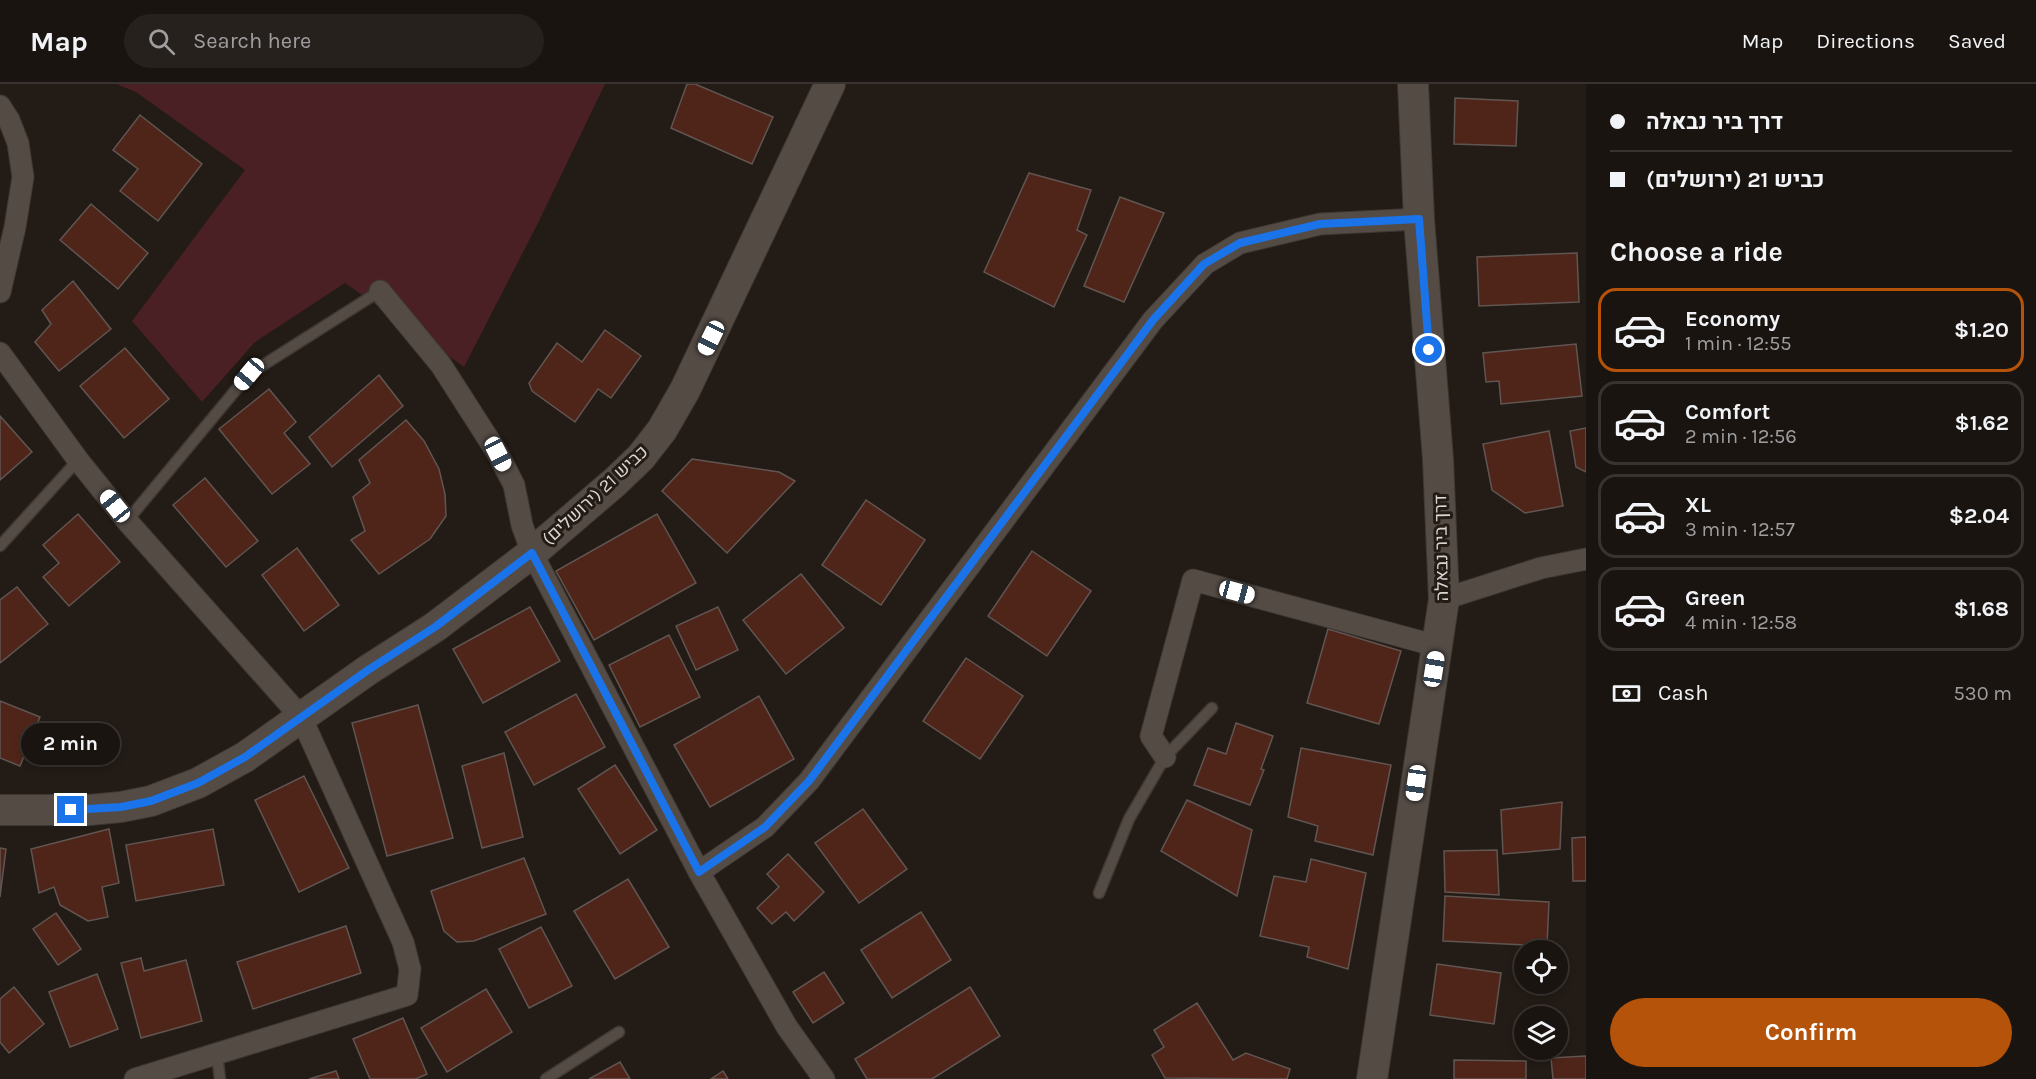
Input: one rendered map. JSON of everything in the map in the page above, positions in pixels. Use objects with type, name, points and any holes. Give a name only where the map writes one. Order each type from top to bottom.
[{"type":"main road","name":"כביש 21 (ירושלים)","points":[[0,810],[89,810],[121,807],[151,801],[207,778],[245,757],[368,670],[435,627],[532,553],[615,482],[641,457],[662,430],[685,390],[830,84]]},
{"type":"main road","name":"דרך ביר נבאלה","points":[[1372,1079],[1444,599],[1438,459],[1419,219],[1413,84]]},
{"type":"street","points":[[0,106],[9,120],[18,143],[23,177],[15,227],[0,292]]},
{"type":"street","points":[[699,872],[765,827],[809,781],[1153,320],[1204,264],[1240,243],[1320,224],[1419,219]]},
{"type":"street","points":[[380,291],[441,365],[498,454],[514,484],[522,525],[532,553],[699,872],[787,1027],[824,1079]]},
{"type":"street","points":[[0,353],[78,460],[128,521],[300,717],[403,942],[410,969],[407,995],[135,1079]]},
{"type":"street","points":[[1444,599],[1541,568],[1586,559]]},
{"type":"street","points":[[1165,757],[1151,736],[1193,580],[1437,646]]},
{"type":"lane","points":[[128,521],[249,374],[380,291]]},
{"type":"lane","points":[[0,546],[78,460]]},
{"type":"lane","points":[[1099,892],[1129,819],[1165,757],[1212,708]]},
{"type":"lane","points":[[546,1079],[619,1032]]},
{"type":"lane","points":[[217,1054],[220,1079]]},
{"type":"shaded area","points":[[116,84],[605,84],[538,223],[464,367],[345,283],[255,342],[202,402],[132,321],[245,170],[136,92]]},
{"type":"building","points":[[687,84],[695,84],[773,117],[752,164],[671,128]]},
{"type":"building","points":[[1455,98],[1518,101],[1516,146],[1454,144]]},
{"type":"building","points":[[140,115],[202,164],[158,221],[120,191],[138,169],[113,150]]},
{"type":"building","points":[[1029,173],[1091,190],[1077,230],[1087,235],[1054,307],[984,272]]},
{"type":"building","points":[[1120,197],[1164,213],[1124,302],[1084,286]]},
{"type":"building","points":[[91,204],[148,253],[118,289],[60,240]]},
{"type":"building","points":[[1577,253],[1579,302],[1479,306],[1477,257]]},
{"type":"building","points":[[73,281],[111,329],[59,371],[35,342],[51,324],[42,310]]},
{"type":"building","points":[[605,330],[641,356],[611,398],[598,389],[575,422],[532,391],[529,383],[557,343],[582,362]]},
{"type":"building","points":[[1576,344],[1582,396],[1501,404],[1499,381],[1486,382],[1483,353]]},
{"type":"building","points":[[125,348],[169,399],[124,438],[80,386]]},
{"type":"building","points":[[379,375],[403,406],[332,467],[309,437]]},
{"type":"building","points":[[269,389],[296,422],[284,433],[310,464],[272,494],[219,429]]},
{"type":"building","points":[[0,416],[32,452],[0,480]]},
{"type":"building","points":[[406,420],[424,441],[439,469],[445,494],[446,516],[430,539],[379,574],[351,540],[365,531],[353,497],[370,483],[359,460]]},
{"type":"building","points":[[1586,428],[1586,472],[1576,467],[1570,431]]},
{"type":"building","points":[[1549,431],[1563,506],[1525,513],[1492,490],[1483,444]]},
{"type":"building","points":[[692,459],[779,472],[795,481],[727,553],[662,491]]},
{"type":"building","points":[[205,478],[258,541],[226,567],[173,505]]},
{"type":"building","points":[[866,500],[925,540],[881,605],[822,565]]},
{"type":"building","points":[[78,514],[120,562],[69,606],[43,577],[59,563],[43,545]]},
{"type":"building","points":[[657,514],[696,583],[594,640],[556,571]]},
{"type":"building","points":[[297,548],[339,605],[304,631],[262,575]]},
{"type":"building","points":[[1032,551],[1091,591],[1047,656],[988,616]]},
{"type":"building","points":[[801,574],[844,628],[786,674],[743,620]]},
{"type":"building","points":[[17,587],[48,624],[0,663],[0,600]]},
{"type":"building","points":[[530,607],[560,661],[483,703],[453,649]]},
{"type":"building","points":[[718,607],[738,650],[696,670],[676,626]]},
{"type":"building","points":[[1328,629],[1401,651],[1379,724],[1307,703]]},
{"type":"building","points":[[669,635],[700,697],[640,727],[609,665]]},
{"type":"building","points":[[966,658],[1023,696],[980,759],[923,721]]},
{"type":"building","points":[[576,694],[605,747],[534,785],[505,732]]},
{"type":"building","points":[[759,696],[794,759],[710,807],[674,745]]},
{"type":"building","points":[[0,701],[40,717],[20,766],[0,758]]},
{"type":"building","points":[[418,705],[453,838],[387,856],[352,723]]},
{"type":"building","points":[[1236,723],[1273,736],[1261,769],[1264,770],[1250,805],[1194,785],[1208,748],[1226,754]]},
{"type":"building","points":[[1301,748],[1391,765],[1373,855],[1315,841],[1318,826],[1288,817]]},
{"type":"building","points":[[504,753],[523,837],[482,848],[462,766]]},
{"type":"building","points":[[615,765],[657,830],[620,854],[578,789]]},
{"type":"building","points":[[304,776],[349,868],[299,892],[255,800]]},
{"type":"building","points":[[1187,800],[1252,830],[1237,896],[1161,851]]},
{"type":"building","points":[[1562,802],[1560,849],[1503,854],[1501,810]]},
{"type":"building","points":[[863,809],[907,869],[859,903],[815,843]]},
{"type":"building","points":[[109,829],[119,883],[102,887],[108,917],[88,921],[60,905],[54,887],[39,893],[31,849]]},
{"type":"building","points":[[213,829],[224,885],[136,901],[126,845]]},
{"type":"building","points":[[1586,837],[1586,881],[1573,881],[1572,838]]},
{"type":"building","points":[[0,848],[6,849],[0,897]]},
{"type":"building","points":[[1497,850],[1499,895],[1445,892],[1444,851]]},
{"type":"building","points":[[788,854],[824,892],[794,921],[786,912],[772,924],[757,908],[779,887],[767,874]]},
{"type":"building","points":[[524,858],[546,914],[474,941],[457,942],[444,931],[431,891]]},
{"type":"building","points":[[1311,859],[1366,873],[1348,969],[1307,957],[1309,947],[1260,936],[1274,876],[1306,882]]},
{"type":"building","points":[[628,879],[669,947],[615,979],[574,911]]},
{"type":"building","points":[[1445,896],[1549,902],[1547,940],[1514,940],[1514,944],[1443,941]]},
{"type":"building","points":[[921,912],[951,960],[892,998],[861,950]]},
{"type":"building","points":[[56,913],[81,949],[58,965],[33,929]]},
{"type":"building","points":[[346,926],[361,973],[253,1009],[237,962]]},
{"type":"building","points":[[541,927],[572,986],[529,1008],[499,949]]},
{"type":"building","points":[[141,958],[144,971],[186,960],[202,1021],[141,1038],[121,963]]},
{"type":"building","points":[[1437,964],[1501,973],[1494,1024],[1430,1015]]},
{"type":"building","points":[[824,972],[844,1003],[813,1023],[793,992]]},
{"type":"building","points":[[97,974],[118,1029],[70,1047],[49,992]]},
{"type":"building","points":[[14,987],[44,1024],[9,1053],[0,1042],[0,999]]},
{"type":"building","points":[[970,987],[1000,1036],[932,1079],[867,1079],[855,1059]]},
{"type":"building","points":[[486,989],[512,1032],[447,1072],[421,1028]]},
{"type":"building","points":[[1197,1003],[1233,1060],[1246,1053],[1290,1069],[1287,1079],[1165,1078],[1152,1055],[1164,1047],[1154,1030]]},
{"type":"building","points":[[403,1018],[427,1074],[416,1079],[370,1079],[353,1039]]},
{"type":"building","points":[[1586,1056],[1586,1079],[1553,1079],[1551,1060],[1568,1060],[1568,1057]]},
{"type":"building","points":[[1454,1060],[1526,1061],[1526,1079],[1454,1079]]},
{"type":"building","points":[[620,1062],[630,1079],[589,1079]]},
{"type":"building","points":[[336,1071],[339,1079],[309,1079]]},
{"type":"building","points":[[723,1071],[728,1079],[711,1079]]},
{"type":"route","points":[[71,810],[121,807],[151,801],[198,783],[245,757],[368,670],[435,627],[532,553],[699,872],[765,827],[809,781],[1153,320],[1204,264],[1240,243],[1320,224],[1419,219],[1429,350]]}]
